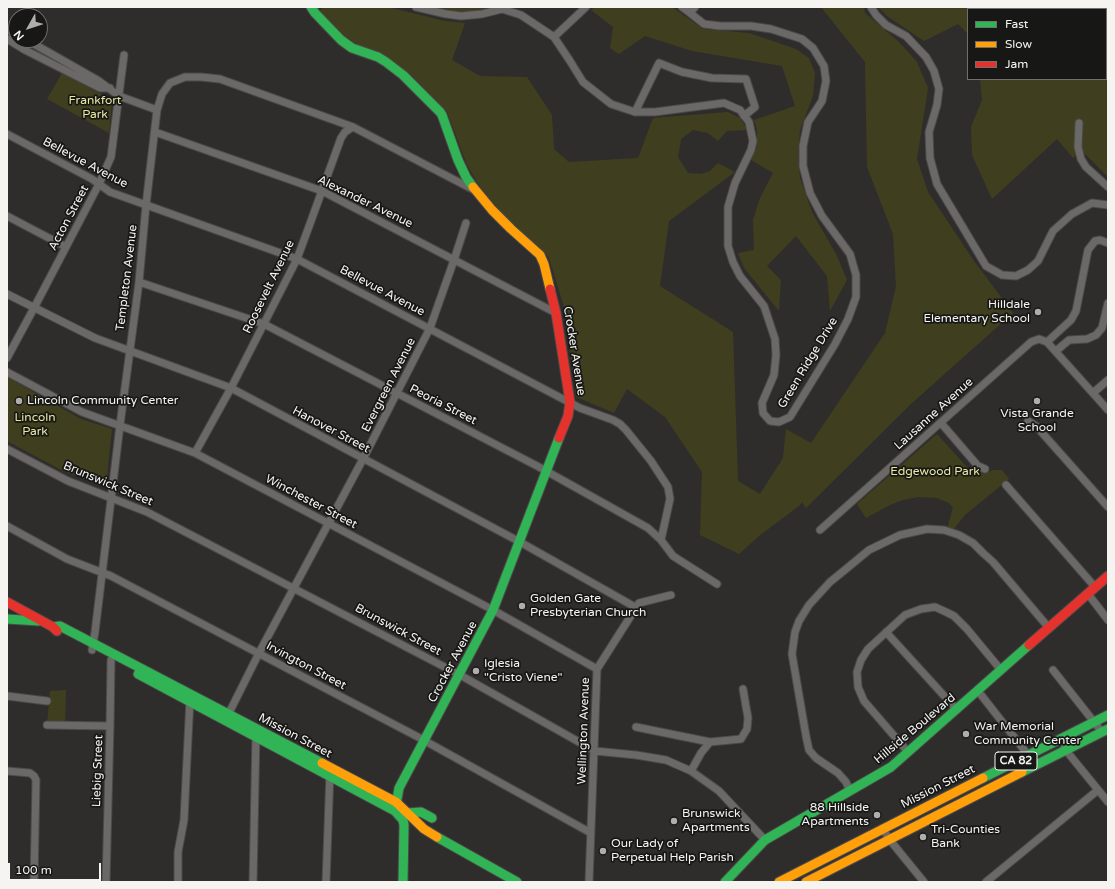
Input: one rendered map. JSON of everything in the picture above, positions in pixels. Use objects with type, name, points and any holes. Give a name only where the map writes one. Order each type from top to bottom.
[{"type":"main road","name":"Crocker Avenue","points":[[311,7],[341,40],[352,48],[378,57],[386,62],[403,75],[440,112],[466,177],[492,210],[540,256],[544,264],[556,313],[570,402],[568,416],[493,610],[399,788],[396,807]]},
{"type":"main road","name":"Hillside Boulevard","points":[[725,882],[765,840],[891,767],[1108,576]]},
{"type":"main road","name":"Mission Street","points":[[7,602],[43,621],[57,631],[93,646],[408,813],[431,834],[517,882]]},
{"type":"main road","points":[[7,618],[16,607]]},
{"type":"main road","points":[[7,618],[43,621]]},
{"type":"main road","name":"Mission Street","points":[[93,646],[111,660],[190,698]]},
{"type":"main road","name":"Mission Street","points":[[779,882],[1108,715]]},
{"type":"main road","name":"Mission Street","points":[[806,882],[1105,731]]},
{"type":"main road","points":[[396,807],[404,825],[403,882]]},
{"type":"main road","points":[[408,813],[421,812],[432,818]]},
{"type":"main road","points":[[404,825],[410,824],[431,834]]},
{"type":"street","points":[[416,7],[461,16],[502,10],[521,15],[554,37],[583,82],[611,104],[635,112],[655,112],[724,104],[740,110],[744,116],[755,107],[746,79],[712,78],[682,72],[658,63],[635,112]]},
{"type":"street","points":[[554,37],[586,7]]},
{"type":"street","name":"Green Ridge Drive","points":[[682,7],[692,10],[704,24],[720,26],[751,26],[771,29],[802,39],[813,48],[824,66],[826,80],[822,101],[808,122],[803,146],[803,166],[810,193],[822,216],[850,254],[856,275],[856,297],[848,319],[835,344],[790,416],[779,422],[770,421],[763,413],[762,403],[774,375],[776,355],[775,339],[764,306],[740,276],[733,262],[728,246],[728,207],[735,183],[753,141],[749,122],[744,116]]},
{"type":"street","points":[[871,7],[876,15],[886,25],[906,36],[926,57],[934,71],[939,89],[937,105],[929,132],[930,158],[937,184],[986,266],[1002,275],[1016,276],[1028,270],[1038,261],[1052,231],[1072,214],[1092,203],[1108,205]]},
{"type":"street","points":[[7,39],[25,50],[100,88],[110,88]]},
{"type":"street","points":[[41,48],[93,77],[119,96],[157,110]]},
{"type":"street","name":"Acton Street","points":[[7,358],[99,184],[111,157],[124,55]]},
{"type":"street","name":"Templeton Avenue","points":[[93,646],[139,282],[157,110],[162,94],[170,83],[185,77],[220,79],[353,127],[476,191]]},
{"type":"street","points":[[334,120],[338,125],[341,138]]},
{"type":"street","points":[[1078,123],[1078,148],[1081,159],[1086,167],[1108,187]]},
{"type":"street","name":"Roosevelt Avenue","points":[[195,453],[231,388],[297,259],[341,138],[345,132],[353,127]]},
{"type":"street","name":"Alexander Avenue","points":[[155,132],[322,191],[556,313]]},
{"type":"street","name":"Bellevue Avenue","points":[[7,134],[92,179],[110,192],[297,259],[580,408],[620,424],[651,461],[668,487],[670,499],[661,540]]},
{"type":"street","points":[[7,216],[66,247]]},
{"type":"street","name":"Evergreen Avenue","points":[[227,717],[259,653],[397,394],[430,328],[466,223]]},
{"type":"street","points":[[1108,243],[1100,240],[1095,241],[1088,250],[1076,311],[1071,320],[1047,342],[1108,410]]},
{"type":"street","name":"Peoria Street","points":[[139,282],[264,324],[547,472],[648,528],[661,540],[673,556],[717,584]]},
{"type":"street","name":"Hanover Street","points":[[7,294],[95,338],[129,352],[231,388],[520,542],[635,607]]},
{"type":"street","points":[[1056,351],[1069,340],[1087,339],[1096,335],[1102,328],[1108,302]]},
{"type":"street","name":"Lausanne Avenue","points":[[820,530],[1031,342],[1039,339],[1047,342]]},
{"type":"street","name":"Winchester Street","points":[[7,372],[82,412],[195,453],[493,610],[597,669]]},
{"type":"street","points":[[1093,393],[1108,380]]},
{"type":"street","points":[[1028,421],[1036,426],[1108,507]]},
{"type":"street","points":[[941,423],[978,466],[985,469]]},
{"type":"street","name":"Brunswick Street","points":[[7,449],[68,481],[147,512],[460,675],[595,752],[636,755],[666,760],[691,771],[719,790],[765,840]]},
{"type":"street","points":[[1006,485],[1096,587]]},
{"type":"street","name":"Irvington Street","points":[[7,526],[67,559],[102,572],[259,653],[425,741],[591,832]]},
{"type":"street","points":[[850,791],[846,782],[838,773],[816,758],[809,750],[792,654],[795,632],[799,620],[809,605],[830,582],[869,550],[900,535],[927,529],[944,530],[959,535],[973,543],[993,562],[1049,628]]},
{"type":"street","points":[[1088,594],[1108,620]]},
{"type":"street","points":[[635,607],[639,602],[671,595]]},
{"type":"street","name":"Wellington Avenue","points":[[589,882],[597,669],[635,607]]},
{"type":"street","points":[[908,752],[864,701],[858,687],[857,672],[861,660],[868,649],[905,615],[921,609],[936,607],[954,616],[967,629],[1001,670]]},
{"type":"street","points":[[886,632],[957,710]]},
{"type":"street","name":"Liebig Street","points":[[106,882],[111,660]]},
{"type":"street","points":[[1053,670],[1094,722],[1105,731]]},
{"type":"street","points":[[636,727],[710,742],[741,739],[747,729],[748,718],[743,689]]},
{"type":"street","points":[[978,691],[1036,766]]},
{"type":"street","points":[[7,696],[47,700]]},
{"type":"street","points":[[178,882],[178,852],[184,820],[190,698]]},
{"type":"street","points":[[47,725],[110,726]]},
{"type":"street","points":[[253,882],[256,733]]},
{"type":"street","points":[[1058,740],[1108,802]]},
{"type":"street","points":[[691,771],[701,753],[710,742]]},
{"type":"street","points":[[7,771],[30,773],[36,780],[34,882]]},
{"type":"street","points":[[326,882],[330,772]]},
{"type":"street","points":[[986,882],[1098,790]]},
{"type":"street","points":[[883,829],[889,839],[924,882]]},
{"type":"green space","points":[[324,7],[388,7],[445,21],[465,23],[452,60],[480,76],[527,77],[552,115],[554,149],[569,162],[638,158],[653,118],[728,112],[740,118],[748,130],[727,131],[718,141],[708,133],[693,130],[681,139],[678,157],[688,173],[701,174],[710,171],[718,163],[735,172],[669,221],[660,286],[733,332],[738,481],[760,494],[783,458],[786,429],[811,443],[885,333],[896,286],[893,234],[867,167],[865,62],[821,7],[864,7],[865,13],[899,42],[917,62],[928,88],[917,159],[928,192],[974,261],[1013,313],[911,404],[806,508],[802,502],[739,554],[700,535],[702,472],[665,417],[627,389],[614,413],[576,397],[564,307],[549,258],[541,249],[515,228],[482,190],[467,165],[447,112],[411,75],[380,52],[358,45],[343,35],[319,11]]},
{"type":"green space","points":[[431,7],[496,7],[473,11],[445,11]]},
{"type":"green space","points":[[595,7],[672,7],[703,29],[749,33],[796,49],[809,58],[815,73],[813,96],[800,130],[798,156],[800,178],[812,212],[837,256],[847,280],[830,311],[827,276],[796,236],[767,266],[781,280],[779,311],[744,268],[738,253],[754,250],[753,220],[760,198],[773,173],[751,160],[757,147],[757,129],[754,120],[795,106],[782,66],[692,51],[645,36],[619,54],[610,48],[613,27],[591,10]]},
{"type":"green space","points":[[878,7],[1108,7],[1108,177],[1082,151],[1073,158],[1057,139],[992,199],[972,155],[971,127],[982,100],[980,80],[1107,80],[1107,8],[967,8],[967,33],[958,24],[924,41],[887,16]]},
{"type":"green space","name":"Frankfort Park","points":[[62,73],[112,100],[109,133],[47,99]]},
{"type":"green space","name":"Lincoln Park","points":[[7,377],[81,419],[112,429],[106,487],[63,471],[7,441]]},
{"type":"green space","name":"Edgewood Park","points":[[937,434],[974,473],[986,473],[993,470],[1002,470],[1009,479],[965,515],[953,530],[947,529],[953,508],[949,503],[937,498],[918,497],[903,500],[866,518],[857,504]]},
{"type":"green space","points":[[66,690],[65,725],[47,725],[50,691]]},
{"type":"traffic: fast","points":[[311,7],[341,40],[352,48],[378,57],[386,62],[403,75],[440,112],[458,160],[466,177],[473,187]]},
{"type":"traffic: fast","points":[[395,811],[399,788],[493,610],[559,438]]},
{"type":"traffic: fast","points":[[7,619],[39,621]]},
{"type":"traffic: fast","points":[[53,627],[60,626],[322,763]]},
{"type":"traffic: fast","points":[[725,882],[765,840],[891,767],[1029,645]]},
{"type":"traffic: fast","points":[[138,674],[395,811],[403,820],[404,825],[403,882]]},
{"type":"traffic: fast","points":[[983,778],[1108,715]]},
{"type":"traffic: fast","points":[[1022,772],[1108,729]]},
{"type":"traffic: fast","points":[[408,813],[421,812],[432,818]]},
{"type":"traffic: fast","points":[[437,837],[517,882]]},
{"type":"traffic: slow","points":[[473,187],[492,210],[540,255],[544,264],[550,289]]},
{"type":"traffic: slow","points":[[322,763],[396,802],[424,829],[437,837]]},
{"type":"traffic: slow","points":[[806,882],[1022,772]]},
{"type":"traffic: slow","points":[[779,882],[983,778]]},
{"type":"traffic: jam","points":[[550,289],[556,313],[570,402],[568,416],[559,438]]},
{"type":"traffic: jam","points":[[1029,645],[1108,576]]},
{"type":"traffic: jam","points":[[7,602],[53,627],[57,631]]},
{"type":"place","name":"Hilldale Elementary School","points":[[1038,312]]},
{"type":"place","name":"Lincoln Community Center","points":[[19,401]]},
{"type":"place","name":"Vista Grande School","points":[[1037,401]]},
{"type":"place","name":"Golden Gate Presbyterian Church","points":[[522,606]]},
{"type":"place","name":"Iglesia \"Cristo Viene\"","points":[[476,671]]},
{"type":"place","name":"War Memorial Community Center","points":[[966,734]]},
{"type":"place","name":"88 Hillside Apartments","points":[[877,815]]},
{"type":"place","name":"Brunswick Apartments","points":[[674,821]]},
{"type":"place","name":"Tri-Counties Bank","points":[[923,837]]},
{"type":"place","name":"Our Lady of Perpetual Help Parish","points":[[603,851]]}]
